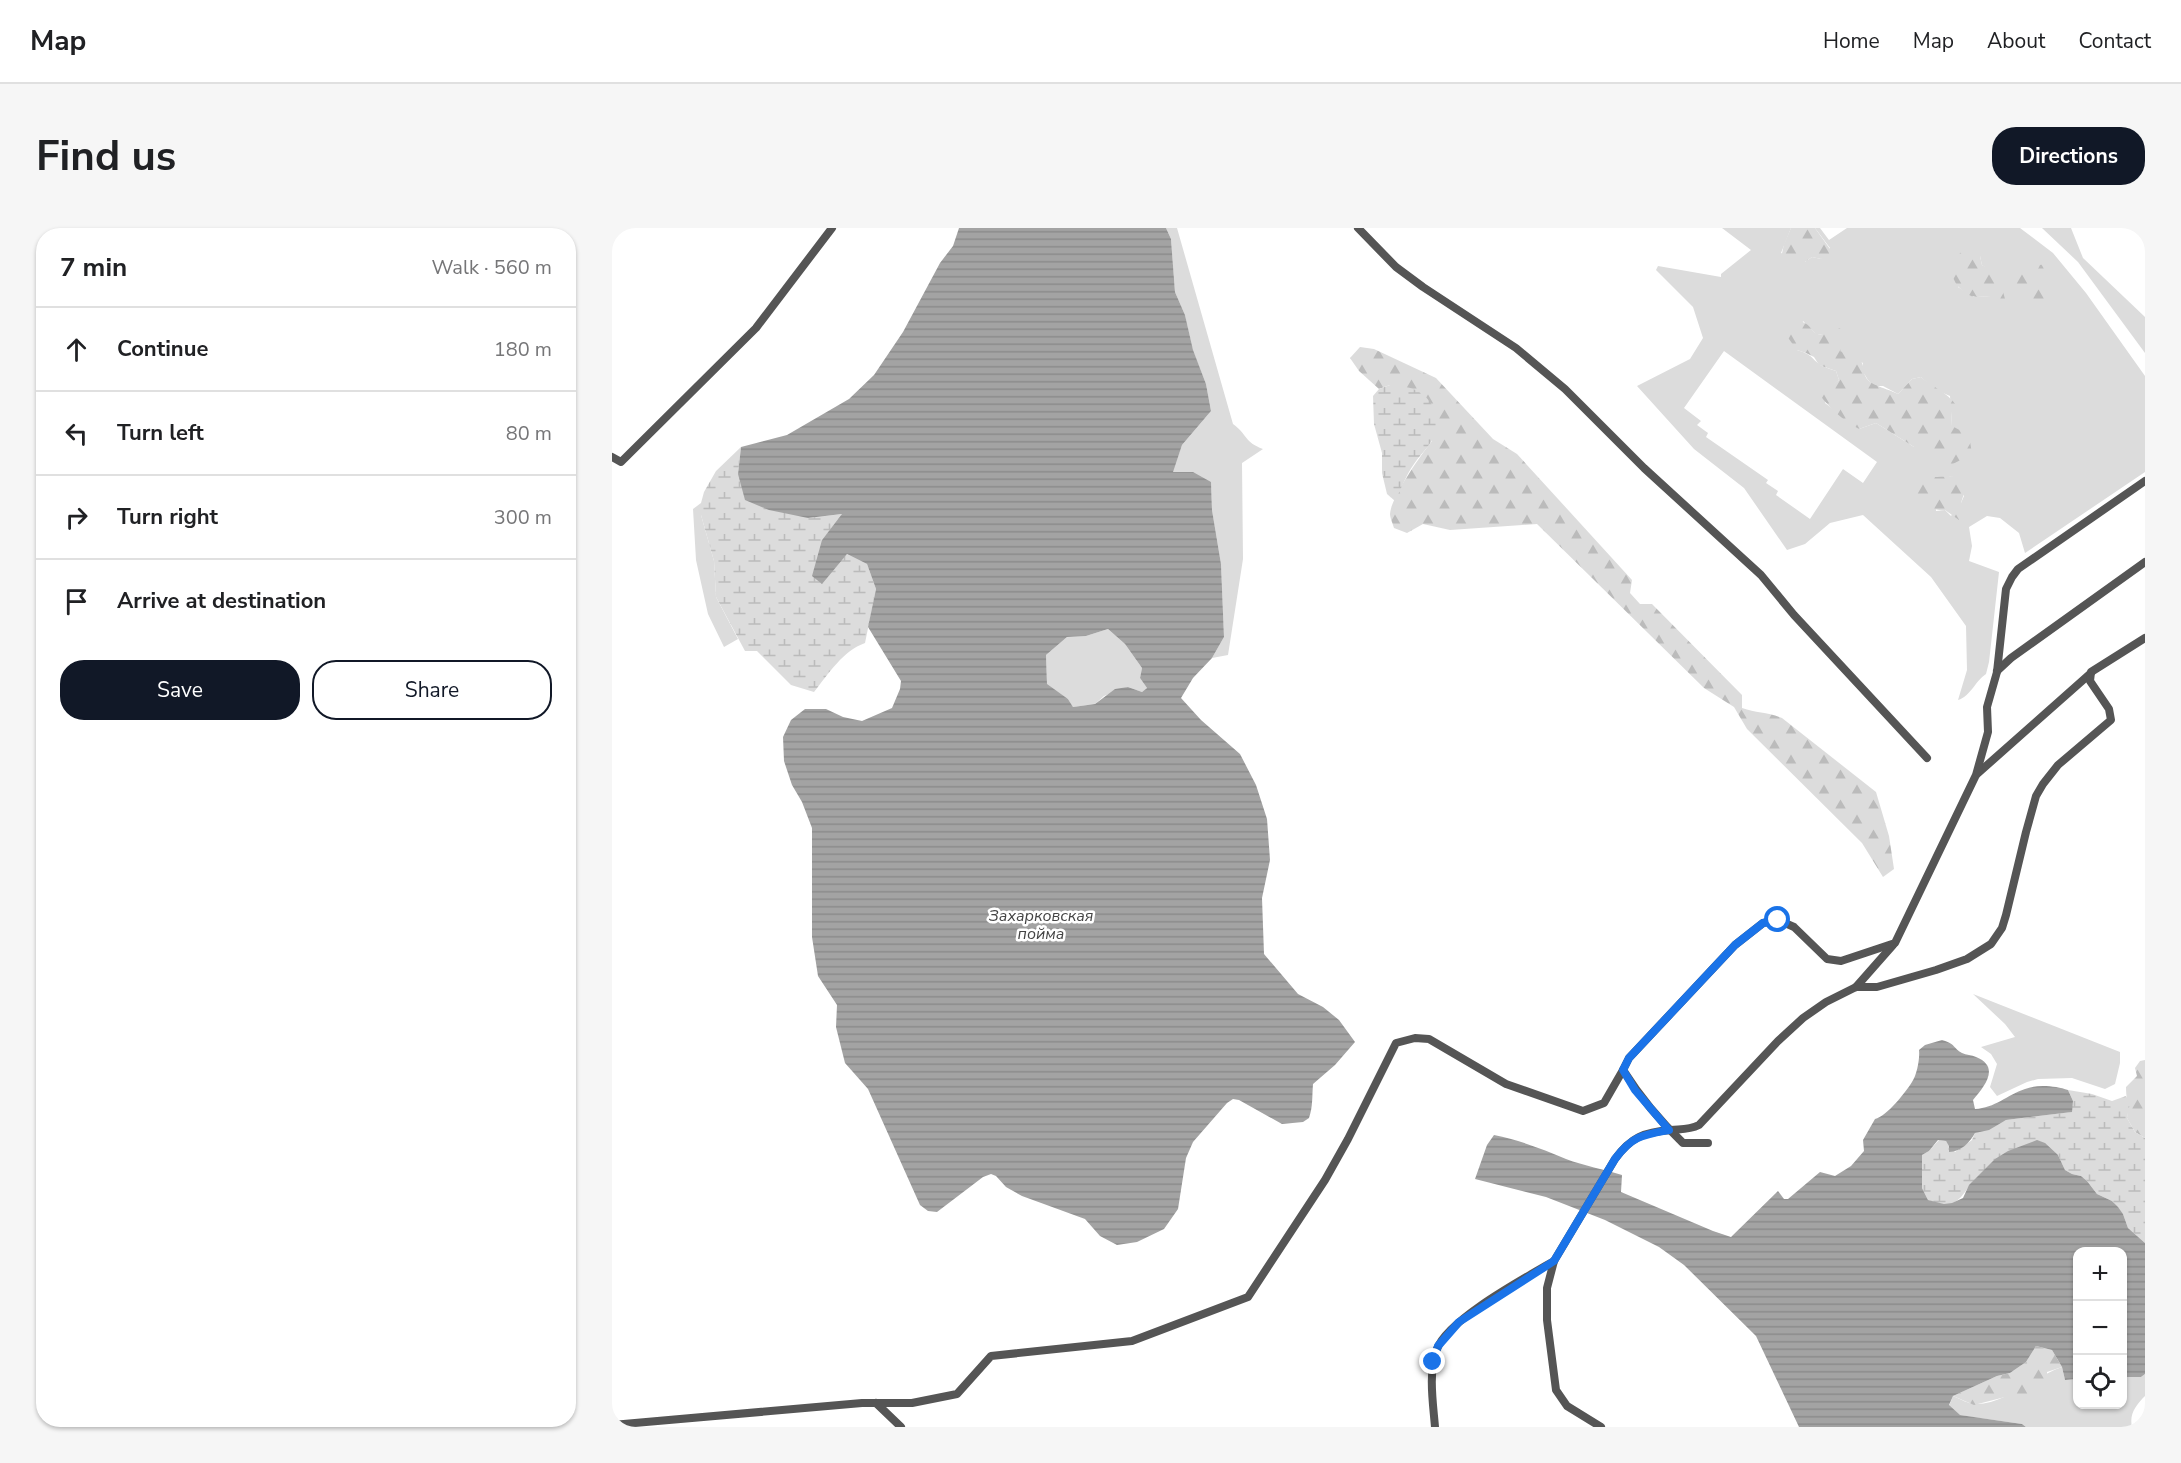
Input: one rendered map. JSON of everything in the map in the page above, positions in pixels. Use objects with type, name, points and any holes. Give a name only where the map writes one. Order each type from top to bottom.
[{"type":"street","points":[[612,458],[621,462],[756,328],[832,228]]},
{"type":"street","points":[[1358,228],[1396,267],[1516,348],[1564,389],[1644,468],[1761,575],[1794,615],[1927,758]]},
{"type":"street","points":[[1601,1427],[1567,1406],[1556,1390],[1547,1320],[1547,1288],[1554,1261],[1576,1221],[1626,1144],[1638,1136],[1669,1130],[1689,1130],[1699,1125],[1778,1041],[1803,1018],[1826,1002],[1856,987],[1895,943],[1976,775],[1988,732],[1988,707],[1997,672],[2006,589],[2012,577],[2018,569],[2145,481]]},
{"type":"street","points":[[1997,672],[2011,658],[2145,562]]},
{"type":"street","points":[[1976,775],[2091,672],[2145,638]]},
{"type":"street","points":[[1856,987],[1877,987],[1936,970],[1967,959],[1991,944],[2002,928],[2006,915],[2036,796],[2058,765],[2111,720],[2109,709],[2090,681],[2091,672]]},
{"type":"street","points":[[612,1425],[876,1403],[912,1403],[957,1394],[991,1356],[1132,1341],[1248,1297],[1325,1180],[1348,1139],[1395,1043],[1415,1038],[1429,1039],[1506,1084],[1583,1111],[1604,1103],[1629,1058],[1735,945],[1763,923],[1778,920],[1794,927],[1827,959],[1841,961],[1895,943]]},
{"type":"street","points":[[1623,1070],[1635,1090],[1683,1143],[1708,1143]]},
{"type":"street","points":[[1435,1427],[1432,1394],[1433,1362],[1438,1346],[1459,1322],[1554,1261]]},
{"type":"street","points":[[876,1403],[901,1427]]},
{"type":"green space","points":[[1166,228],[1177,228],[1233,424],[1252,444],[1263,449],[1242,463],[1243,559],[1228,655],[1212,658],[1224,637],[1221,564],[1212,510],[1211,483],[1172,473],[1182,445],[1211,411],[1206,384],[1193,351],[1185,315],[1175,292],[1171,239]]},
{"type":"green space","points":[[1722,228],[1791,228],[1781,253],[1805,262],[1812,257],[1821,259],[1830,248],[1815,228],[1820,228],[1829,240],[1847,228],[2020,228],[2053,253],[2086,293],[2145,376],[2145,472],[2025,553],[2019,533],[2000,518],[1987,516],[1969,527],[1972,546],[1969,561],[1999,572],[1986,674],[1970,692],[1958,700],[1967,670],[1966,626],[1931,577],[1863,515],[1830,523],[1805,544],[1787,550],[1744,488],[1694,449],[1637,386],[1690,359],[1703,338],[1693,307],[1656,270],[1658,266],[1721,277],[1721,274],[1751,250]],"holes":[[[1980,256],[1982,265],[1989,270],[1991,296],[1973,297],[1958,287]],[[1803,321],[1816,334],[1825,335],[1840,351],[1863,363],[1863,372],[1874,386],[1883,386],[1898,394],[1912,379],[1921,377],[1934,389],[1950,396],[1952,426],[1931,447],[1914,447],[1876,423],[1859,429],[1825,403],[1832,386],[1839,380],[1836,371],[1822,366],[1809,355],[1797,350]],[[1724,351],[1877,462],[1863,483],[1843,469],[1810,519],[1776,495],[1778,491],[1766,483],[1768,480],[1706,437],[1708,433],[1697,425],[1701,421],[1684,408]],[[1952,476],[1964,496],[1951,516],[1945,510],[1936,511],[1933,477],[1942,479]]]},
{"type":"green space","points":[[1791,228],[1815,228],[1830,249],[1829,257],[1821,259],[1812,257],[1796,273],[1787,270],[1780,263],[1784,244]]},
{"type":"green space","points":[[2042,228],[2071,228],[2083,258],[2145,317],[2145,353],[2078,262]]},
{"type":"green space","points":[[1965,249],[1975,249],[1982,265],[1998,273],[2005,299],[1997,302],[1990,296],[1973,297],[1958,286],[1953,277],[1951,261]]},
{"type":"green space","points":[[2048,263],[2046,300],[2035,307],[2026,298],[2014,295],[2012,282],[2021,274],[2034,277],[2040,265]]},
{"type":"green space","points":[[1795,320],[1808,325],[1817,334],[1829,333],[1840,328],[1846,344],[1840,351],[1860,359],[1866,377],[1873,384],[1898,394],[1912,379],[1921,377],[1944,393],[1956,405],[1951,408],[1952,426],[1969,435],[1972,454],[1949,466],[1931,447],[1914,447],[1876,423],[1859,429],[1843,419],[1820,395],[1823,387],[1839,380],[1836,371],[1819,365],[1814,357],[1797,350],[1786,335],[1788,326]]},
{"type":"green space","points":[[1360,347],[1374,349],[1436,378],[1493,439],[1517,454],[1632,580],[1630,593],[1640,604],[1652,604],[1742,695],[1742,708],[1782,718],[1876,792],[1889,836],[1894,869],[1883,877],[1862,843],[1747,729],[1734,707],[1704,688],[1537,524],[1450,530],[1423,524],[1407,533],[1394,528],[1390,514],[1395,497],[1432,441],[1390,385],[1379,389],[1359,371],[1350,358]]},
{"type":"green space","points":[[1390,385],[1404,386],[1424,395],[1433,407],[1436,421],[1431,442],[1411,468],[1395,501],[1387,494],[1382,473],[1382,453],[1374,424],[1373,396],[1379,389]]},
{"type":"green space","points":[[741,447],[738,474],[808,518],[843,514],[822,540],[838,563],[847,554],[867,564],[876,589],[865,643],[843,657],[814,692],[791,685],[757,651],[745,651],[716,597],[714,561],[701,515],[701,503],[704,492],[716,471]]},
{"type":"green space","points":[[1952,476],[1960,479],[1966,487],[1961,503],[1963,512],[1959,520],[1945,510],[1924,505],[1915,496],[1914,490],[1923,480]]},
{"type":"green space","points":[[701,503],[701,515],[714,561],[716,597],[738,639],[724,647],[708,614],[696,560],[693,509]]},
{"type":"green space","points":[[1108,629],[1125,644],[1142,668],[1140,678],[1147,688],[1142,692],[1128,687],[1104,696],[1095,704],[1073,707],[1068,699],[1047,685],[1046,655],[1067,637],[1086,636]]},
{"type":"green space","points":[[1973,994],[2120,1052],[2115,1084],[2105,1089],[2072,1078],[2038,1079],[1997,1096],[1990,1087],[1997,1064],[1991,1054],[1981,1047],[2015,1037],[2005,1024]]},
{"type":"green space","points":[[2145,1060],[2145,1138],[2135,1132],[2127,1118],[2126,1087],[2137,1076],[2135,1068],[2140,1061]]},
{"type":"green space","points":[[2068,1090],[2092,1094],[2112,1101],[2126,1096],[2130,1103],[2127,1118],[2135,1132],[2145,1138],[2145,1243],[2128,1228],[2123,1214],[2112,1201],[2097,1194],[2081,1176],[2065,1170],[2058,1155],[1978,1177],[1953,1203],[1928,1200],[1922,1188],[1922,1155],[1939,1140],[1946,1141],[1955,1152],[1972,1140],[1975,1133],[2006,1120],[2071,1112],[2073,1101]]},
{"type":"green space","points":[[2036,1346],[2052,1350],[2062,1367],[2047,1372],[2047,1387],[2034,1392],[2027,1401],[2005,1397],[1974,1405],[1953,1396],[1997,1376],[2010,1373],[2026,1362]]},
{"type":"green space","points":[[2062,1367],[2065,1380],[2073,1379],[2073,1409],[2127,1409],[2127,1377],[2141,1377],[2145,1374],[2145,1396],[2134,1410],[2132,1427],[2026,1427],[2022,1424],[1959,1415],[1949,1406],[1953,1396],[1975,1404],[1997,1400]]},
{"type":"water","name":"Захарковская пойма","points":[[959,228],[1166,228],[1171,239],[1175,292],[1185,315],[1193,350],[1206,384],[1211,411],[1182,445],[1173,472],[1193,472],[1211,482],[1212,510],[1221,564],[1224,637],[1212,658],[1193,678],[1181,698],[1201,720],[1240,754],[1256,785],[1267,819],[1270,860],[1262,898],[1264,954],[1298,994],[1323,1007],[1339,1020],[1355,1042],[1335,1065],[1313,1084],[1309,1118],[1303,1122],[1282,1124],[1239,1100],[1233,1099],[1227,1103],[1193,1142],[1186,1158],[1178,1209],[1164,1229],[1137,1242],[1117,1245],[1100,1236],[1085,1219],[1022,1196],[1006,1187],[991,1174],[983,1177],[937,1212],[928,1211],[920,1205],[868,1089],[845,1063],[836,1027],[837,1005],[818,976],[812,937],[812,828],[802,802],[792,785],[784,761],[783,737],[791,720],[805,709],[826,709],[843,717],[862,721],[892,708],[901,681],[868,627],[876,589],[867,564],[847,554],[822,584],[812,576],[822,540],[842,514],[808,518],[769,510],[745,500],[738,474],[741,447],[787,435],[849,399],[874,375],[903,332],[940,263],[953,246]],"holes":[[[1108,629],[1125,644],[1142,668],[1140,678],[1147,688],[1142,692],[1128,687],[1115,689],[1095,704],[1073,707],[1068,699],[1047,684],[1046,655],[1067,637],[1086,636]]]},
{"type":"water","points":[[1942,1040],[1950,1043],[1962,1053],[1984,1061],[1988,1066],[1988,1077],[1973,1100],[1975,1109],[1995,1104],[2030,1087],[2041,1086],[2068,1090],[2073,1101],[2072,1112],[2006,1120],[1989,1130],[1975,1133],[1965,1146],[1953,1152],[1949,1152],[1946,1141],[1938,1140],[1929,1151],[1922,1155],[1922,1188],[1928,1200],[1944,1204],[1952,1203],[1963,1198],[1969,1185],[1995,1159],[2008,1151],[2037,1140],[2045,1143],[2058,1155],[2065,1170],[2081,1176],[2097,1194],[2112,1201],[2118,1207],[2128,1228],[2145,1243],[2145,1374],[2141,1377],[2127,1377],[2127,1247],[2073,1247],[2073,1379],[2065,1380],[2062,1367],[2052,1350],[2036,1346],[2026,1362],[2010,1373],[1997,1376],[1953,1396],[1949,1405],[1960,1415],[2022,1424],[2026,1427],[1799,1427],[1756,1336],[1684,1265],[1659,1247],[1605,1220],[1546,1197],[1475,1179],[1487,1145],[1494,1135],[1503,1137],[1622,1175],[1621,1192],[1731,1237],[1778,1191],[1784,1199],[1788,1199],[1820,1172],[1835,1176],[1851,1166],[1864,1151],[1863,1140],[1875,1119],[1890,1109],[1912,1082],[1918,1066],[1919,1050],[1925,1045]]},
{"type":"route","points":[[1433,1362],[1438,1346],[1459,1322],[1554,1261],[1576,1221],[1626,1144],[1638,1136],[1669,1130],[1635,1090],[1623,1070],[1629,1058],[1735,945],[1763,923],[1778,920]]}]
